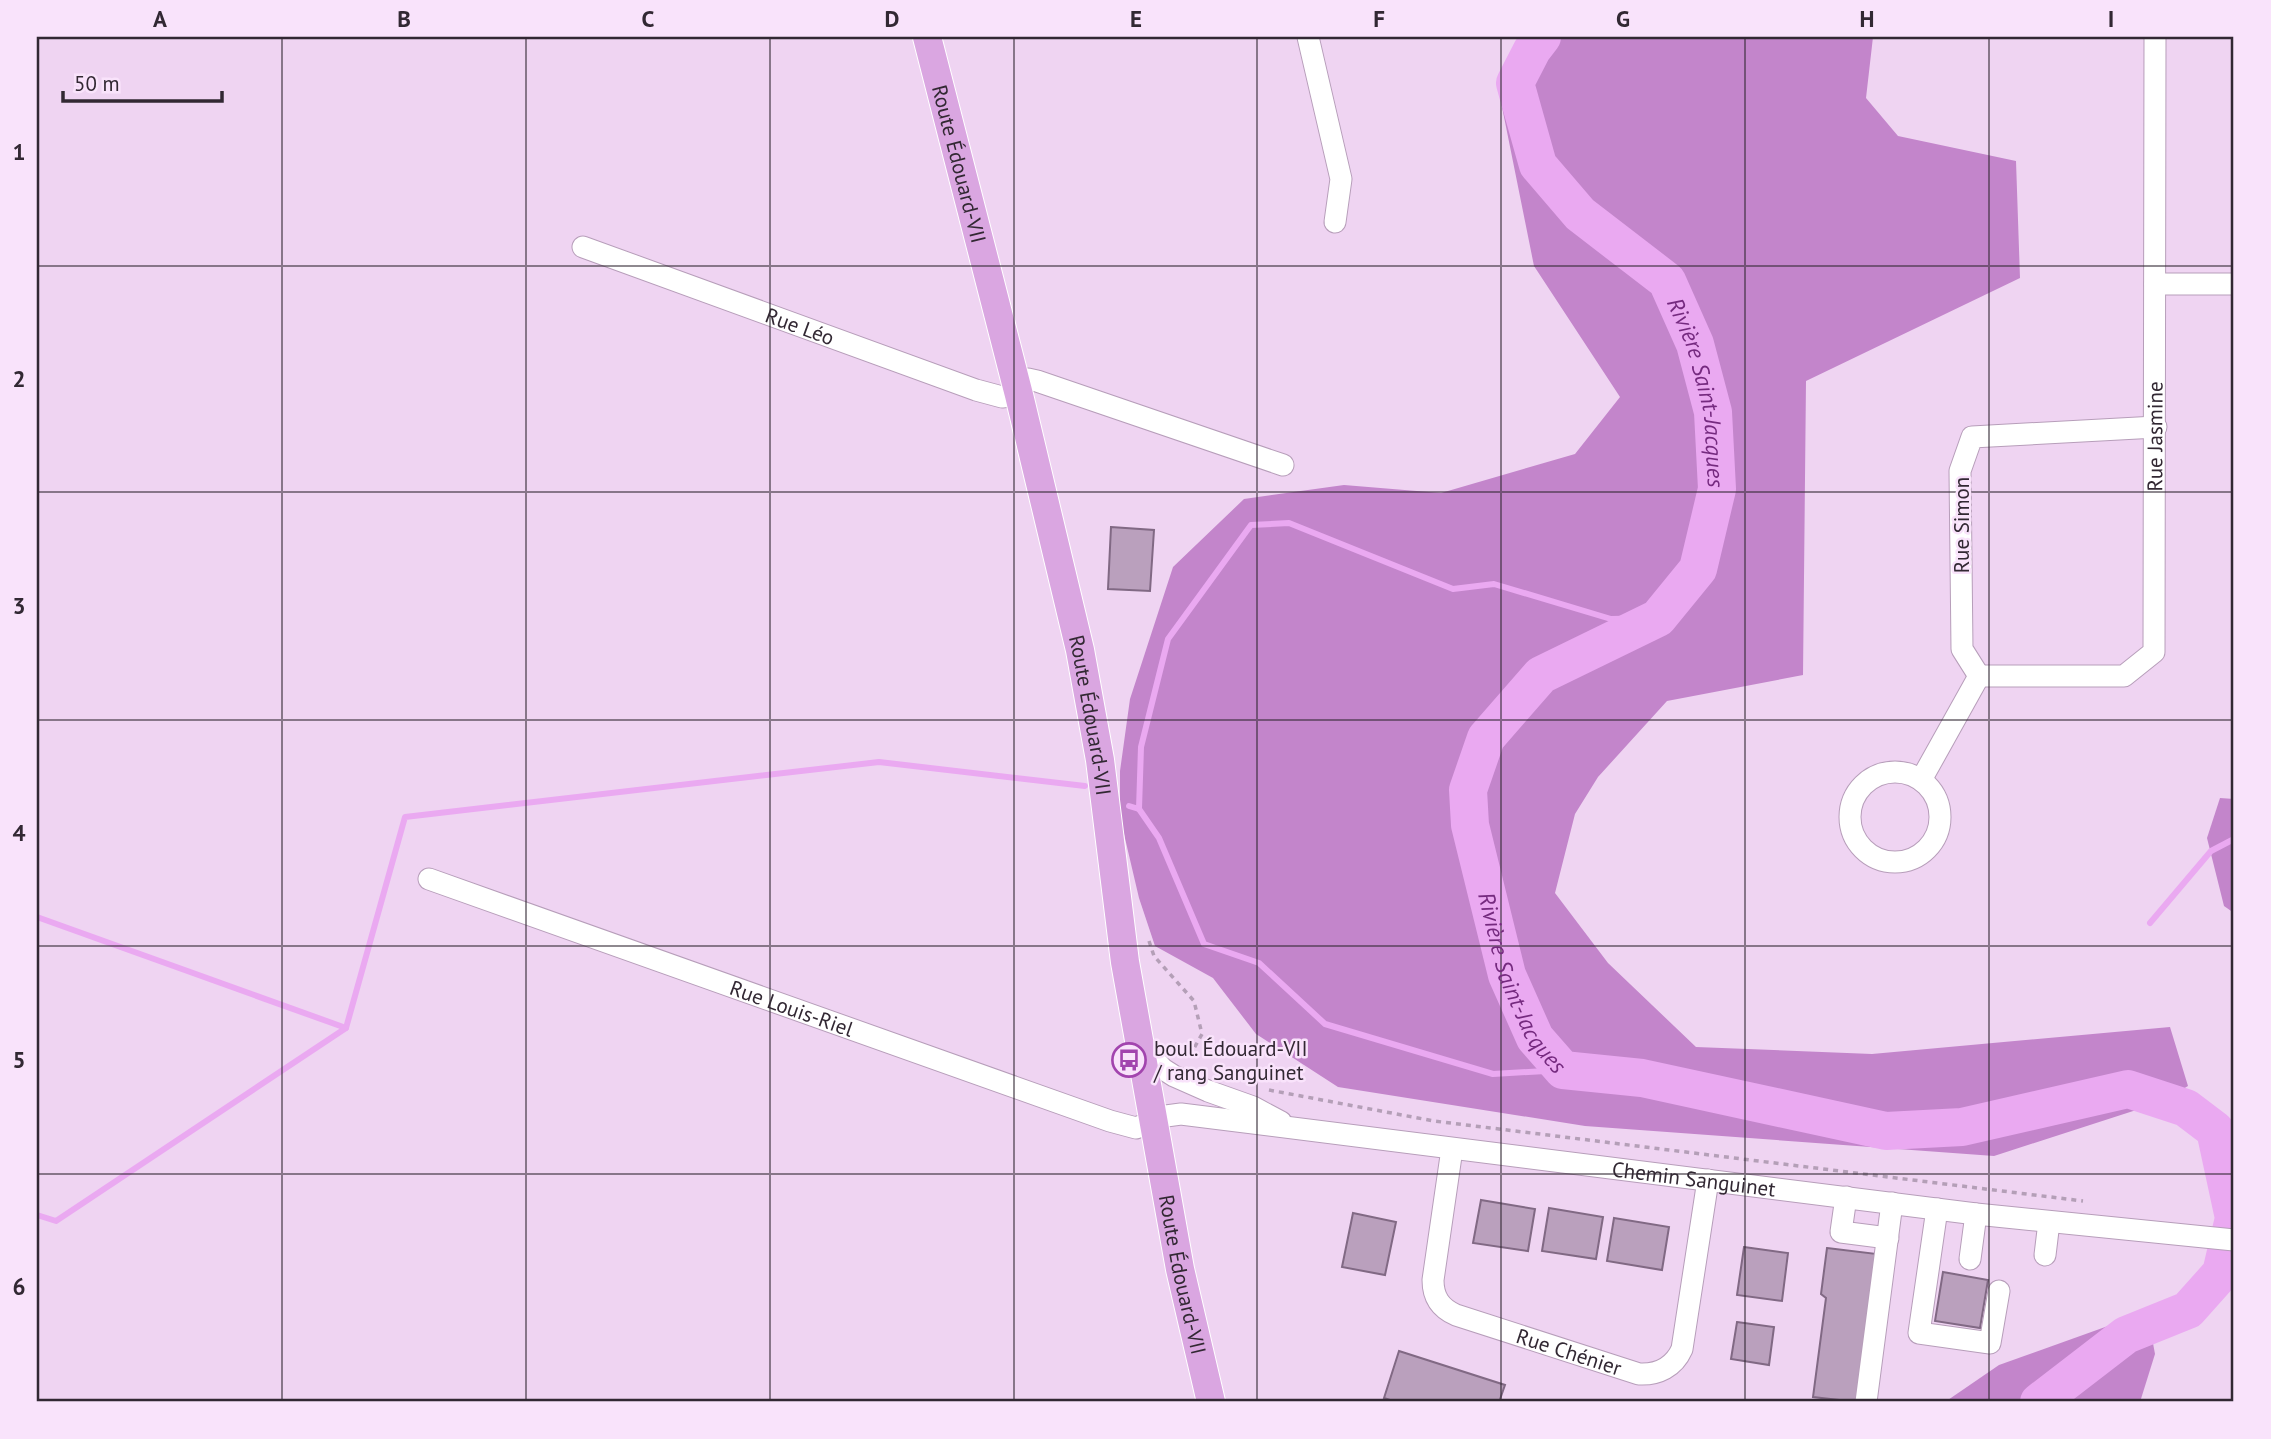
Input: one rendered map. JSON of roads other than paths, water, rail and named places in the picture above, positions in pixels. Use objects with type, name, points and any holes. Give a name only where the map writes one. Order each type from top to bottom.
[{"type":"main road","name":"Route Édouard-VII","points":[[927,37],[1017,388],[1086,677],[1100,760],[1116,905],[1139,1044],[1180,1269],[1211,1402]]},
{"type":"street","points":[[1308,37],[1340,178],[1335,222]]},
{"type":"street","name":"Rue Jasmine","points":[[1979,676],[2124,676],[2154,652],[2155,37]]},
{"type":"street","name":"Rue Léo","points":[[583,247],[975,390],[1002,397],[1028,379],[1037,381],[1283,465]]},
{"type":"street","points":[[2155,284],[2234,284]]},
{"type":"street","name":"Rue Simon","points":[[1979,676],[1962,649],[1960,471],[1972,437],[2156,426]]},
{"type":"street","points":[[1921,780],[1979,676]]},
{"type":"street","points":[[1892,772],[1907,773],[1921,780],[1938,803],[1940,818],[1930,845],[1919,855],[1906,861],[1891,862],[1876,858],[1864,850],[1855,839],[1850,825],[1850,810],[1855,795],[1864,783],[1877,775],[1892,772]]},
{"type":"street","name":"Rue Louis-Riel","points":[[429,879],[1110,1121],[1136,1128],[1154,1120]]},
{"type":"street","points":[[1139,1044],[1174,1076],[1253,1107],[1292,1127]]},
{"type":"street","name":"Chemin Sanguinet","points":[[1154,1120],[1181,1114],[1976,1214],[2234,1240]]},
{"type":"street","name":"Rue Chénier","points":[[1452,1149],[1433,1280],[1434,1293],[1440,1304],[1456,1315],[1639,1374],[1652,1374],[1665,1369],[1682,1349],[1708,1180]]},
{"type":"street","points":[[1846,1198],[1841,1232],[1888,1238]]},
{"type":"street","points":[[1866,1402],[1892,1203]]},
{"type":"street","points":[[1937,1209],[1919,1333],[1990,1343],[1999,1291]]},
{"type":"street","points":[[1970,1259],[1976,1214]]},
{"type":"street","points":[[2045,1255],[2049,1222]]},
{"type":"waterway","name":"Rivière Saint-Jacques","points":[[1542,37],[1515,83],[1538,165],[1580,214],[1667,281],[1695,344],[1713,412],[1717,489],[1698,569],[1658,618],[1541,675],[1486,738],[1468,790],[1470,825],[1507,975],[1535,1038],[1563,1070],[1642,1078],[1886,1131],[1962,1127],[2128,1089],[2186,1108],[2215,1130],[2234,1218],[2221,1273],[2188,1310],[2126,1335],[2039,1402]]},
{"type":"waterway","points":[[1139,809],[1141,747],[1168,639],[1251,525],[1289,523],[1453,589],[1494,584],[1611,619],[1658,618]]},
{"type":"waterway","points":[[37,1215],[56,1221],[346,1028],[405,817],[879,762],[1085,786]]},
{"type":"waterway","points":[[1129,806],[1139,809],[1159,838],[1204,944],[1259,963],[1325,1024],[1493,1074],[1563,1070]]},
{"type":"waterway","points":[[2150,923],[2211,851],[2234,839]]},
{"type":"waterway","points":[[37,917],[346,1028]]},
{"type":"place","name":"boul. Édouard-VII / rang Sanguinet","points":[[1129,1060]]}]
